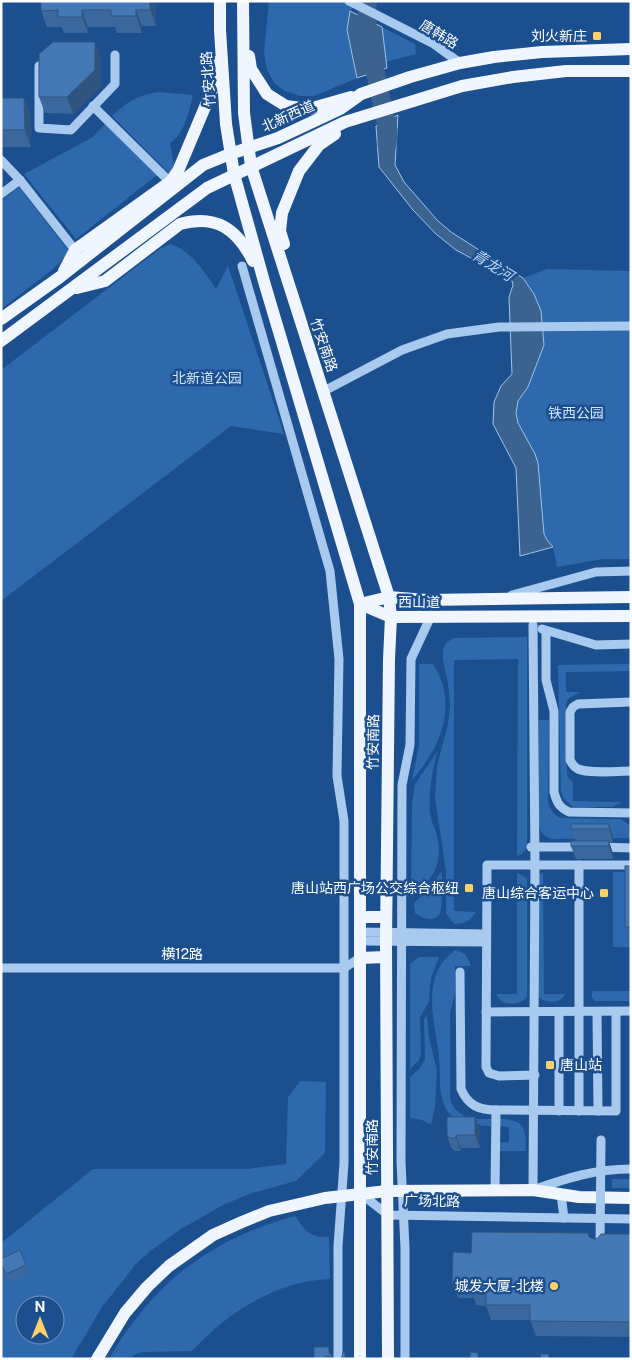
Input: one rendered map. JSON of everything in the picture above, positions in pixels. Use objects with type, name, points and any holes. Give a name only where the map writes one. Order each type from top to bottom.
[{"type":"main road","name":"竹安北路","points":[[220,1],[226,124],[230,154]]},
{"type":"main road","points":[[243,1],[244,114],[249,148]]},
{"type":"main road","points":[[244,27],[251,69],[267,94],[274,100],[292,108],[309,109],[361,94]]},
{"type":"main road","points":[[60,278],[75,250],[170,182],[178,171],[213,88],[220,30]]},
{"type":"main road","name":"北新西道","points":[[1,319],[60,278],[203,165],[278,138],[340,109],[361,94],[410,77],[460,63],[494,57],[542,52],[631,49]]},
{"type":"main road","points":[[1,340],[207,188],[346,122],[462,86],[513,77],[566,71],[631,71]]},
{"type":"main road","points":[[307,344],[300,298],[280,231],[282,213],[298,171],[306,160],[319,145],[360,118]]},
{"type":"main road","name":"竹安南路","points":[[249,148],[251,166],[389,597],[391,617],[386,917],[388,1359]]},
{"type":"main road","name":"竹安南路","points":[[230,154],[265,285],[360,604],[360,1359]]},
{"type":"main road","points":[[72,289],[105,281],[180,224],[202,220],[215,222],[236,235],[249,252],[265,285]]},
{"type":"main road","name":"西山道","points":[[360,604],[389,597],[426,600],[631,597]]},
{"type":"main road","name":"西山道","points":[[360,604],[391,617],[631,616]]},
{"type":"main road","points":[[360,917],[386,917]]},
{"type":"main road","points":[[360,958],[386,957]]},
{"type":"main road","name":"广场北路","points":[[360,1193],[387,1191],[533,1190],[579,1197],[631,1198]]},
{"type":"main road","points":[[97,1359],[125,1313],[147,1287],[169,1266],[212,1235],[269,1211],[360,1193]]},
{"type":"street","name":"唐韩路","points":[[351,2],[434,44],[460,63]]},
{"type":"street","points":[[39,66],[39,128],[70,130],[115,84],[115,55]]},
{"type":"street","points":[[93,106],[170,182]]},
{"type":"street","points":[[1,160],[20,180],[75,250]]},
{"type":"street","points":[[1,194],[20,180]]},
{"type":"street","points":[[242,266],[330,571],[338,659],[337,776],[344,821],[344,1163],[338,1246],[338,1359]]},
{"type":"street","points":[[324,391],[402,350],[447,334],[499,327],[631,326]]},
{"type":"street","points":[[498,599],[596,572],[631,571]]},
{"type":"street","points":[[517,616],[546,631],[596,645],[631,644]]},
{"type":"street","points":[[405,1359],[404,1215],[402,1191],[402,785],[410,745],[411,659],[430,618]]},
{"type":"street","points":[[533,625],[533,1190],[570,1177],[608,1169],[631,1169]]},
{"type":"street","points":[[546,631],[546,680],[554,711],[554,792],[556,802],[561,808],[569,812],[631,813]]},
{"type":"street","points":[[528,636],[533,847]]},
{"type":"street","points":[[631,702],[578,704],[570,712],[570,760],[573,766],[579,770],[587,771],[631,771]]},
{"type":"street","points":[[533,847],[631,848]]},
{"type":"street","points":[[533,1076],[499,1076],[490,1073],[486,1067],[487,865],[631,865]]},
{"type":"street","points":[[579,865],[579,1111]]},
{"type":"street","points":[[360,937],[486,938]]},
{"type":"street","points":[[344,968],[360,958]]},
{"type":"street","name":"横12路","points":[[1,968],[344,968]]},
{"type":"street","points":[[460,972],[461,1089],[465,1098],[472,1105],[484,1110],[616,1111],[616,1012]]},
{"type":"street","points":[[486,1012],[631,1011]]},
{"type":"street","points":[[559,1012],[559,1111]]},
{"type":"street","points":[[597,1012],[598,1111]]},
{"type":"street","points":[[495,1190],[496,1110]]},
{"type":"street","points":[[600,1248],[602,1140]]},
{"type":"street","name":"广场北路","points":[[360,1193],[388,1215],[631,1219]]},
{"type":"street","points":[[561,1194],[564,1218]]},
{"type":"green space","points":[[269,1],[354,1],[349,21],[349,30],[357,78],[314,96],[300,96],[285,91],[275,84],[267,70],[264,52]]},
{"type":"green space","points":[[382,27],[415,44],[416,54],[386,62]]},
{"type":"green space","points":[[158,92],[193,95],[183,128],[170,143],[175,171],[170,174],[112,116],[133,100]]},
{"type":"green space","points":[[105,124],[157,175],[76,239],[24,174],[93,137]]},
{"type":"green space","points":[[19,187],[68,250],[68,254],[52,270],[1,309],[1,201]]},
{"type":"green space","name":"北新道公园","points":[[171,244],[191,257],[216,289],[228,266],[284,434],[231,426],[1,601],[1,370],[161,248]]},
{"type":"green space","name":"铁西公园","points":[[547,269],[631,271],[631,559],[603,559],[557,567],[553,547],[544,534],[538,463],[518,423],[516,413],[518,401],[528,387],[541,311],[523,278]]},
{"type":"green space","points":[[527,637],[527,848],[522,854],[517,856],[518,659],[454,660],[454,911],[476,912],[467,921],[454,924],[446,913],[446,871],[435,798],[437,766],[448,724],[450,705],[443,649],[446,643],[453,638]]},
{"type":"green space","points":[[419,664],[433,664],[441,679],[445,695],[445,710],[438,740],[431,754],[412,780],[419,745]]},
{"type":"green space","points":[[631,664],[631,671],[566,672],[566,692],[580,692],[568,699],[566,703],[567,774],[573,782],[573,801],[622,802],[613,807],[573,807],[564,799],[561,791],[558,665]]},
{"type":"green space","points":[[539,720],[549,720],[548,803],[552,812],[560,818],[620,819],[631,826],[631,838],[551,839],[543,834],[539,825]]},
{"type":"green space","points":[[437,752],[430,802],[431,818],[439,846],[439,855],[430,878],[411,896],[412,804],[415,784]]},
{"type":"green space","points":[[441,872],[442,896],[440,913],[432,919],[425,918],[415,913],[414,903],[428,890]]},
{"type":"green space","points":[[543,872],[544,994],[565,994],[560,1000],[554,1002],[541,999],[538,996],[539,875]]},
{"type":"green space","points":[[613,872],[631,872],[631,947],[613,947]]},
{"type":"green space","points":[[517,873],[527,879],[527,997],[521,1002],[511,1004],[501,1001],[496,994],[517,994]]},
{"type":"green space","points":[[455,950],[466,955],[471,966],[455,966],[455,993],[450,1014],[451,1102],[454,1108],[465,1117],[492,1119],[491,1126],[481,1126],[480,1124],[467,1123],[455,1119],[445,1107],[441,1093],[439,1057],[432,1005],[433,984],[438,970]]},
{"type":"green space","points":[[419,957],[439,957],[431,978],[429,1002],[420,1017],[421,1055],[419,1060],[410,1069],[410,964]]},
{"type":"green space","points":[[592,991],[631,991],[631,1001],[595,1001],[592,998]]},
{"type":"green space","points":[[427,1015],[429,1037],[437,1071],[435,1107],[431,1125],[422,1120],[410,1118],[410,1077],[420,1068],[425,1059],[424,1019]]},
{"type":"green space","points":[[300,1081],[326,1082],[325,1153],[296,1181],[252,1193],[223,1205],[181,1229],[149,1252],[136,1264],[102,1307],[71,1359],[1,1359],[1,1243],[93,1169],[247,1169],[286,1164],[288,1097]]},
{"type":"green space","points":[[500,1119],[508,1119],[519,1123],[524,1131],[526,1151],[500,1151],[500,1142],[509,1142],[509,1127],[500,1126]]},
{"type":"green space","points":[[612,1179],[631,1179],[631,1188],[612,1188]]},
{"type":"green space","points":[[295,1216],[312,1235],[329,1237],[330,1279],[310,1281],[291,1286],[272,1292],[254,1301],[221,1324],[192,1351],[143,1352],[129,1359],[109,1359],[144,1308],[187,1268],[211,1251],[237,1237],[265,1225]]},
{"type":"water","points":[[350,11],[382,27],[387,68],[357,78],[347,30]]},
{"type":"water","points":[[398,115],[395,165],[404,182],[438,221],[451,232],[523,278],[534,294],[541,311],[544,345],[528,387],[518,401],[516,413],[518,423],[538,463],[544,534],[553,547],[520,556],[516,468],[493,424],[494,402],[501,386],[512,374],[509,297],[513,285],[512,281],[505,275],[456,250],[436,234],[413,210],[379,167],[376,126]]},
{"type":"building","points":[[41,1],[150,1],[150,10],[136,10],[136,16],[111,16],[111,10],[82,10],[82,17],[58,17],[58,10],[41,11]]},
{"type":"building","points":[[53,42],[95,42],[95,70],[67,97],[39,97],[39,54]]},
{"type":"building","points":[[1,98],[24,98],[25,130],[1,130]]},
{"type":"building","points":[[571,824],[609,824],[609,829],[571,829]]},
{"type":"building","points":[[571,841],[609,841],[609,846],[571,846]]},
{"type":"building","points":[[625,866],[631,866],[631,927],[625,927]]},
{"type":"building","points":[[447,1117],[475,1117],[475,1135],[456,1135],[456,1138],[450,1138],[447,1135]]},
{"type":"building","name":"城发大厦-北楼","points":[[472,1232],[588,1233],[589,1237],[594,1239],[598,1238],[601,1234],[631,1234],[631,1322],[530,1321],[530,1305],[486,1305],[486,1291],[471,1291],[471,1284],[452,1283],[453,1252],[471,1253]]},
{"type":"building","points":[[20,1250],[26,1265],[6,1274],[1,1259]]},
{"type":"building","points":[[314,1347],[329,1347],[329,1353],[332,1356],[325,1356],[325,1359],[314,1359]]},
{"type":"building","points":[[343,1352],[345,1352],[345,1359],[341,1359],[342,1357]]},
{"type":"building","points":[[470,1352],[478,1353],[478,1359],[470,1359]]},
{"type":"building","points":[[541,1354],[549,1354],[549,1359],[540,1359]]},
{"type":"waterway","name":"青龙河","points":[[367,1],[367,34],[388,131],[387,145]]},
{"type":"place","name":"刘火新庄","points":[[597,36]]},
{"type":"place","name":"唐山站西广场公交综合枢纽","points":[[469,888]]},
{"type":"place","name":"唐山综合客运中心","points":[[604,893]]},
{"type":"place","name":"唐山站","points":[[550,1065]]},
{"type":"place","name":"城发大厦-北楼","points":[[554,1286]]}]
